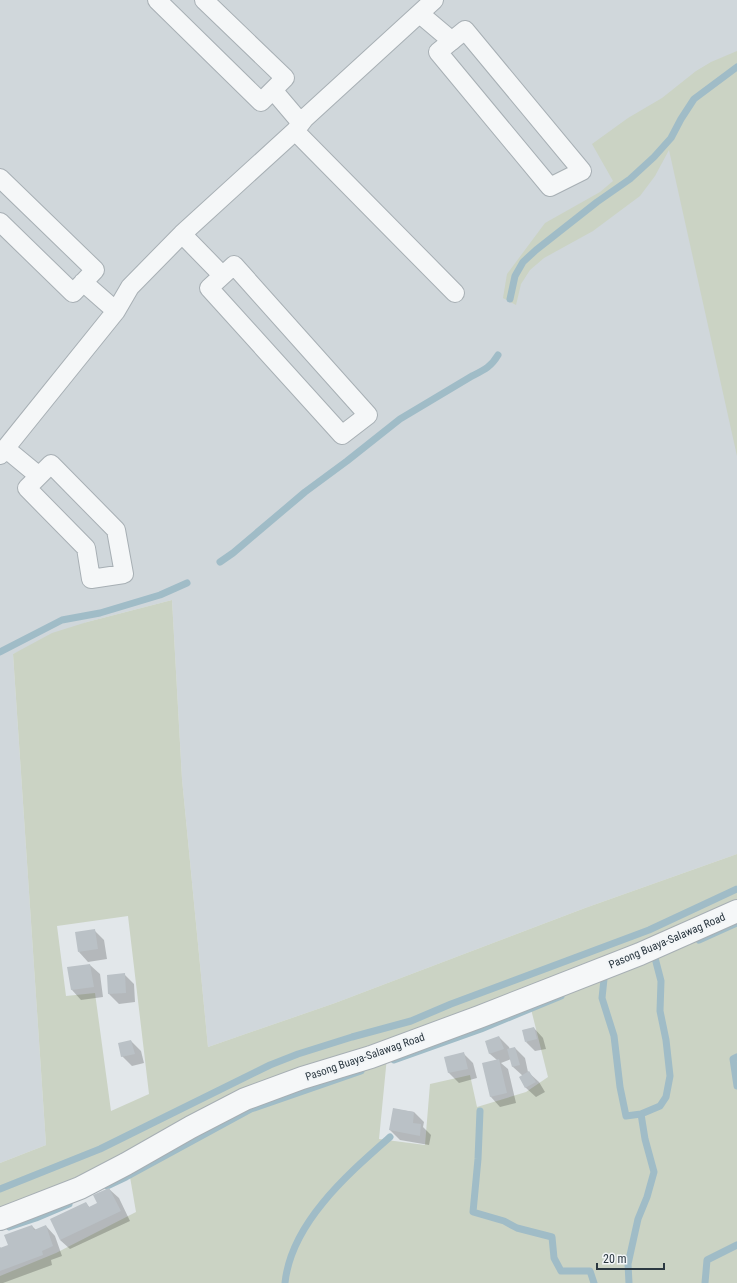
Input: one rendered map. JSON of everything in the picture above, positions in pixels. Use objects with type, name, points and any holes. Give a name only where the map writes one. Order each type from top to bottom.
[{"type":"street","points":[[157,0],[261,102],[285,78],[204,0]]},
{"type":"street","points":[[39,476],[3,452],[116,311],[130,287],[182,234],[434,0]]},
{"type":"street","points":[[420,14],[452,40]]},
{"type":"street","points":[[464,30],[582,171],[550,187],[438,52],[452,40],[464,30]]},
{"type":"street","points":[[273,90],[298,127],[455,293]]},
{"type":"street","points":[[0,178],[95,270],[73,293],[0,222]]},
{"type":"street","points":[[182,234],[222,275]]},
{"type":"street","points":[[234,265],[368,415],[342,435],[208,288],[222,275],[234,265]]},
{"type":"street","points":[[83,282],[116,311]]},
{"type":"street","points":[[51,464],[116,530],[124,574],[91,580],[86,548],[27,488],[39,476],[51,464]]},
{"type":"street","name":"Pasong Buaya-Salawag Road","points":[[0,1219],[80,1188],[245,1099],[302,1078],[372,1057],[486,1014],[640,954],[737,911]]},
{"type":"shaded area","points":[[0,0],[737,0],[737,854],[585,908],[335,1003],[208,1047],[182,779],[172,600],[87,622],[13,654],[46,1145],[0,1163]]},
{"type":"green space","points":[[737,51],[737,456],[669,150],[655,176],[640,196],[593,231],[544,258],[530,270],[521,284],[516,305],[503,298],[507,274],[545,223],[600,192],[613,181],[592,144],[628,118],[662,98],[696,71],[711,62]]},
{"type":"green space","points":[[172,600],[182,779],[208,1047],[335,1003],[585,908],[737,854],[737,905],[138,1148],[61,1184],[0,1208],[0,1163],[46,1145],[13,654],[52,633],[87,622]],"holes":[[[128,916],[149,1094],[111,1111],[95,993],[66,996],[57,926]]]},
{"type":"green space","points":[[737,917],[737,1283],[0,1283],[0,1276],[56,1253],[136,1212],[129,1171],[213,1120],[387,1057],[379,1139],[425,1145],[430,1084],[470,1075],[477,1107],[526,1092],[548,1077],[530,1005]]},
{"type":"building","points":[[95,929],[98,949],[78,952],[75,932]]},
{"type":"building","points":[[90,964],[94,987],[71,990],[67,967]]},
{"type":"building","points":[[125,973],[126,993],[108,994],[107,975]]},
{"type":"building","points":[[534,1027],[537,1039],[525,1042],[522,1030]]},
{"type":"building","points":[[499,1036],[504,1049],[489,1054],[485,1041]]},
{"type":"building","points":[[131,1040],[135,1054],[121,1057],[118,1043]]},
{"type":"building","points":[[515,1047],[520,1065],[512,1067],[507,1049]]},
{"type":"building","points":[[464,1052],[468,1069],[448,1073],[444,1057]]},
{"type":"building","points":[[499,1059],[507,1093],[490,1097],[482,1063]]},
{"type":"building","points":[[529,1071],[536,1082],[525,1088],[519,1077]]},
{"type":"building","points":[[393,1108],[414,1112],[413,1123],[421,1124],[420,1136],[389,1130]]},
{"type":"building","points":[[109,1188],[121,1211],[60,1240],[50,1219],[86,1202],[89,1207],[97,1203],[93,1195]]},
{"type":"building","points":[[32,1225],[34,1230],[46,1225],[53,1246],[42,1251],[43,1255],[0,1271],[0,1248],[8,1245],[4,1235]]},
{"type":"waterway","points":[[510,299],[515,276],[523,262],[597,202],[630,179],[654,157],[671,138],[694,99],[737,67]]},
{"type":"waterway","points":[[220,562],[233,553],[305,492],[400,419],[484,370],[498,355]]},
{"type":"waterway","points":[[0,652],[62,620],[100,613],[160,595],[187,583]]},
{"type":"waterway","points":[[0,1189],[100,1149],[270,1065],[298,1054],[352,1037],[411,1021],[451,1004],[649,930],[737,889]]},
{"type":"waterway","points":[[699,940],[737,923]]},
{"type":"waterway","points":[[641,1114],[660,1106],[666,1097],[670,1076],[666,1040],[660,1011],[661,981],[655,958]]},
{"type":"waterway","points":[[604,979],[602,998],[614,1036],[620,1087],[626,1116],[641,1114],[645,1139],[654,1172],[647,1197],[638,1219],[628,1264],[629,1283]]},
{"type":"waterway","points":[[394,1060],[481,1029],[561,996]]},
{"type":"waterway","points":[[737,1057],[733,1059],[737,1086]]},
{"type":"waterway","points":[[107,1186],[251,1109],[361,1071]]},
{"type":"waterway","points":[[480,1111],[478,1159],[473,1212],[504,1221],[517,1228],[552,1237],[554,1258],[561,1271],[590,1271],[594,1283]]},
{"type":"waterway","points":[[285,1283],[290,1261],[298,1240],[310,1220],[324,1201],[340,1184],[390,1137]]},
{"type":"waterway","points":[[9,1227],[36,1218],[69,1204]]},
{"type":"waterway","points":[[705,1283],[707,1260],[737,1245]]}]
